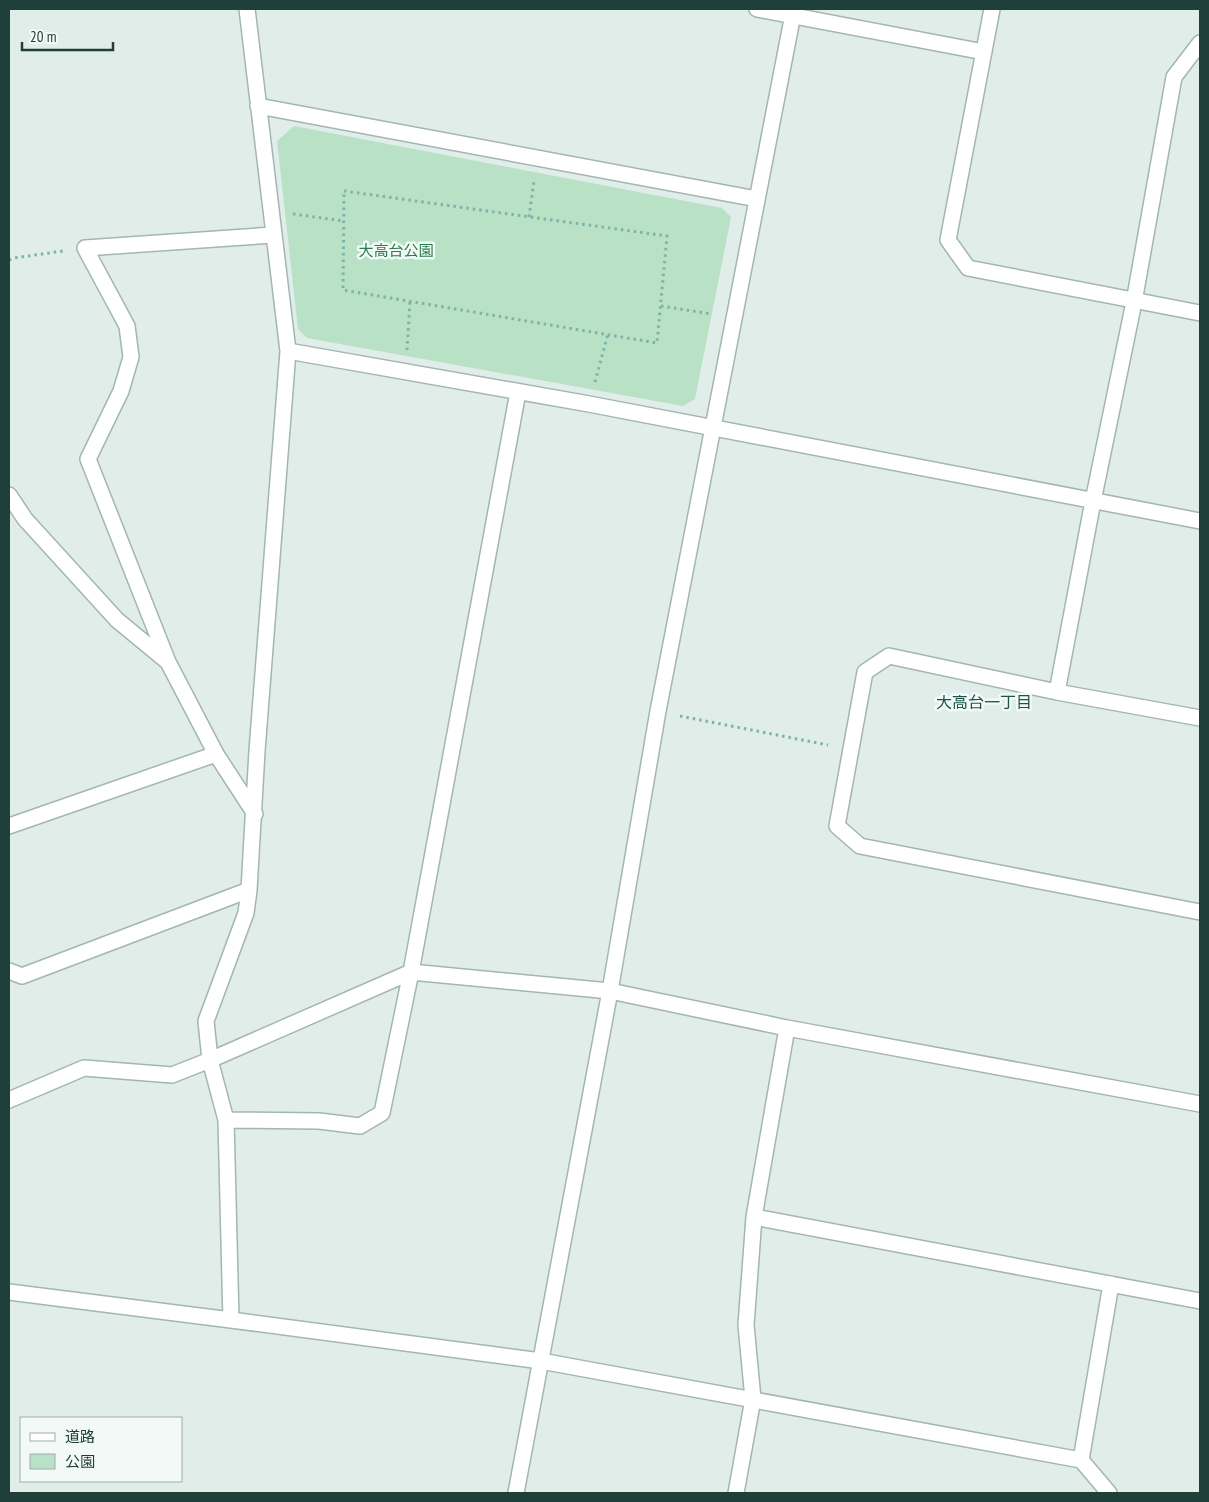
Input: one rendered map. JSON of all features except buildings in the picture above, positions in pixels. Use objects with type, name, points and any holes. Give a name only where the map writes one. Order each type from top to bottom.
[{"type":"street","points":[[231,1320],[226,1120],[210,1060],[206,1021],[246,913],[249,890],[255,814],[257,751],[288,351],[247,9]]},
{"type":"street","points":[[757,9],[793,12],[984,52]]},
{"type":"street","points":[[992,9],[948,240],[968,268],[1200,314]]},
{"type":"street","points":[[516,1493],[610,991],[658,712],[793,12]]},
{"type":"street","points":[[1058,692],[1093,501],[1134,302],[1174,77],[1200,43]]},
{"type":"street","points":[[258,106],[757,198]]},
{"type":"street","points":[[255,814],[216,754],[168,662],[88,459],[121,391],[132,357],[127,326],[85,248],[274,235]]},
{"type":"street","points":[[288,351],[589,404],[1200,521]]},
{"type":"street","points":[[226,1120],[319,1121],[360,1126],[382,1114],[411,972],[518,392]]},
{"type":"street","points":[[9,495],[25,519],[117,620],[168,662]]},
{"type":"street","points":[[1200,718],[1058,692],[888,656],[865,672],[837,826],[860,846],[1200,912]]},
{"type":"street","points":[[9,826],[216,754]]},
{"type":"street","points":[[9,971],[22,976],[249,890]]},
{"type":"street","points":[[9,1100],[84,1068],[172,1075],[411,972],[610,991],[787,1028],[1200,1104]]},
{"type":"street","points":[[736,1493],[753,1399],[746,1325],[754,1217],[787,1028]]},
{"type":"street","points":[[754,1217],[1200,1301]]},
{"type":"street","points":[[1081,1460],[1111,1284]]},
{"type":"street","points":[[9,1292],[541,1361],[753,1399],[1081,1460],[1108,1493]]},
{"type":"path","points":[[530,216],[538,159]]},
{"type":"path","points":[[344,191],[668,236],[657,343],[343,290],[344,221],[344,191]]},
{"type":"path","points":[[270,210],[344,221]]},
{"type":"path","points":[[9,260],[85,248]]},
{"type":"path","points":[[406,373],[410,301]]},
{"type":"path","points":[[661,306],[734,318]]},
{"type":"path","points":[[589,404],[608,334]]},
{"type":"path","points":[[658,712],[851,750]]},
{"type":"green space","name":"大高台公園","points":[[294,126],[722,208],[731,217],[695,399],[683,406],[307,338],[298,329],[277,141]]},
{"type":"district","name":"大高台一丁目","points":[[984,702]]}]
